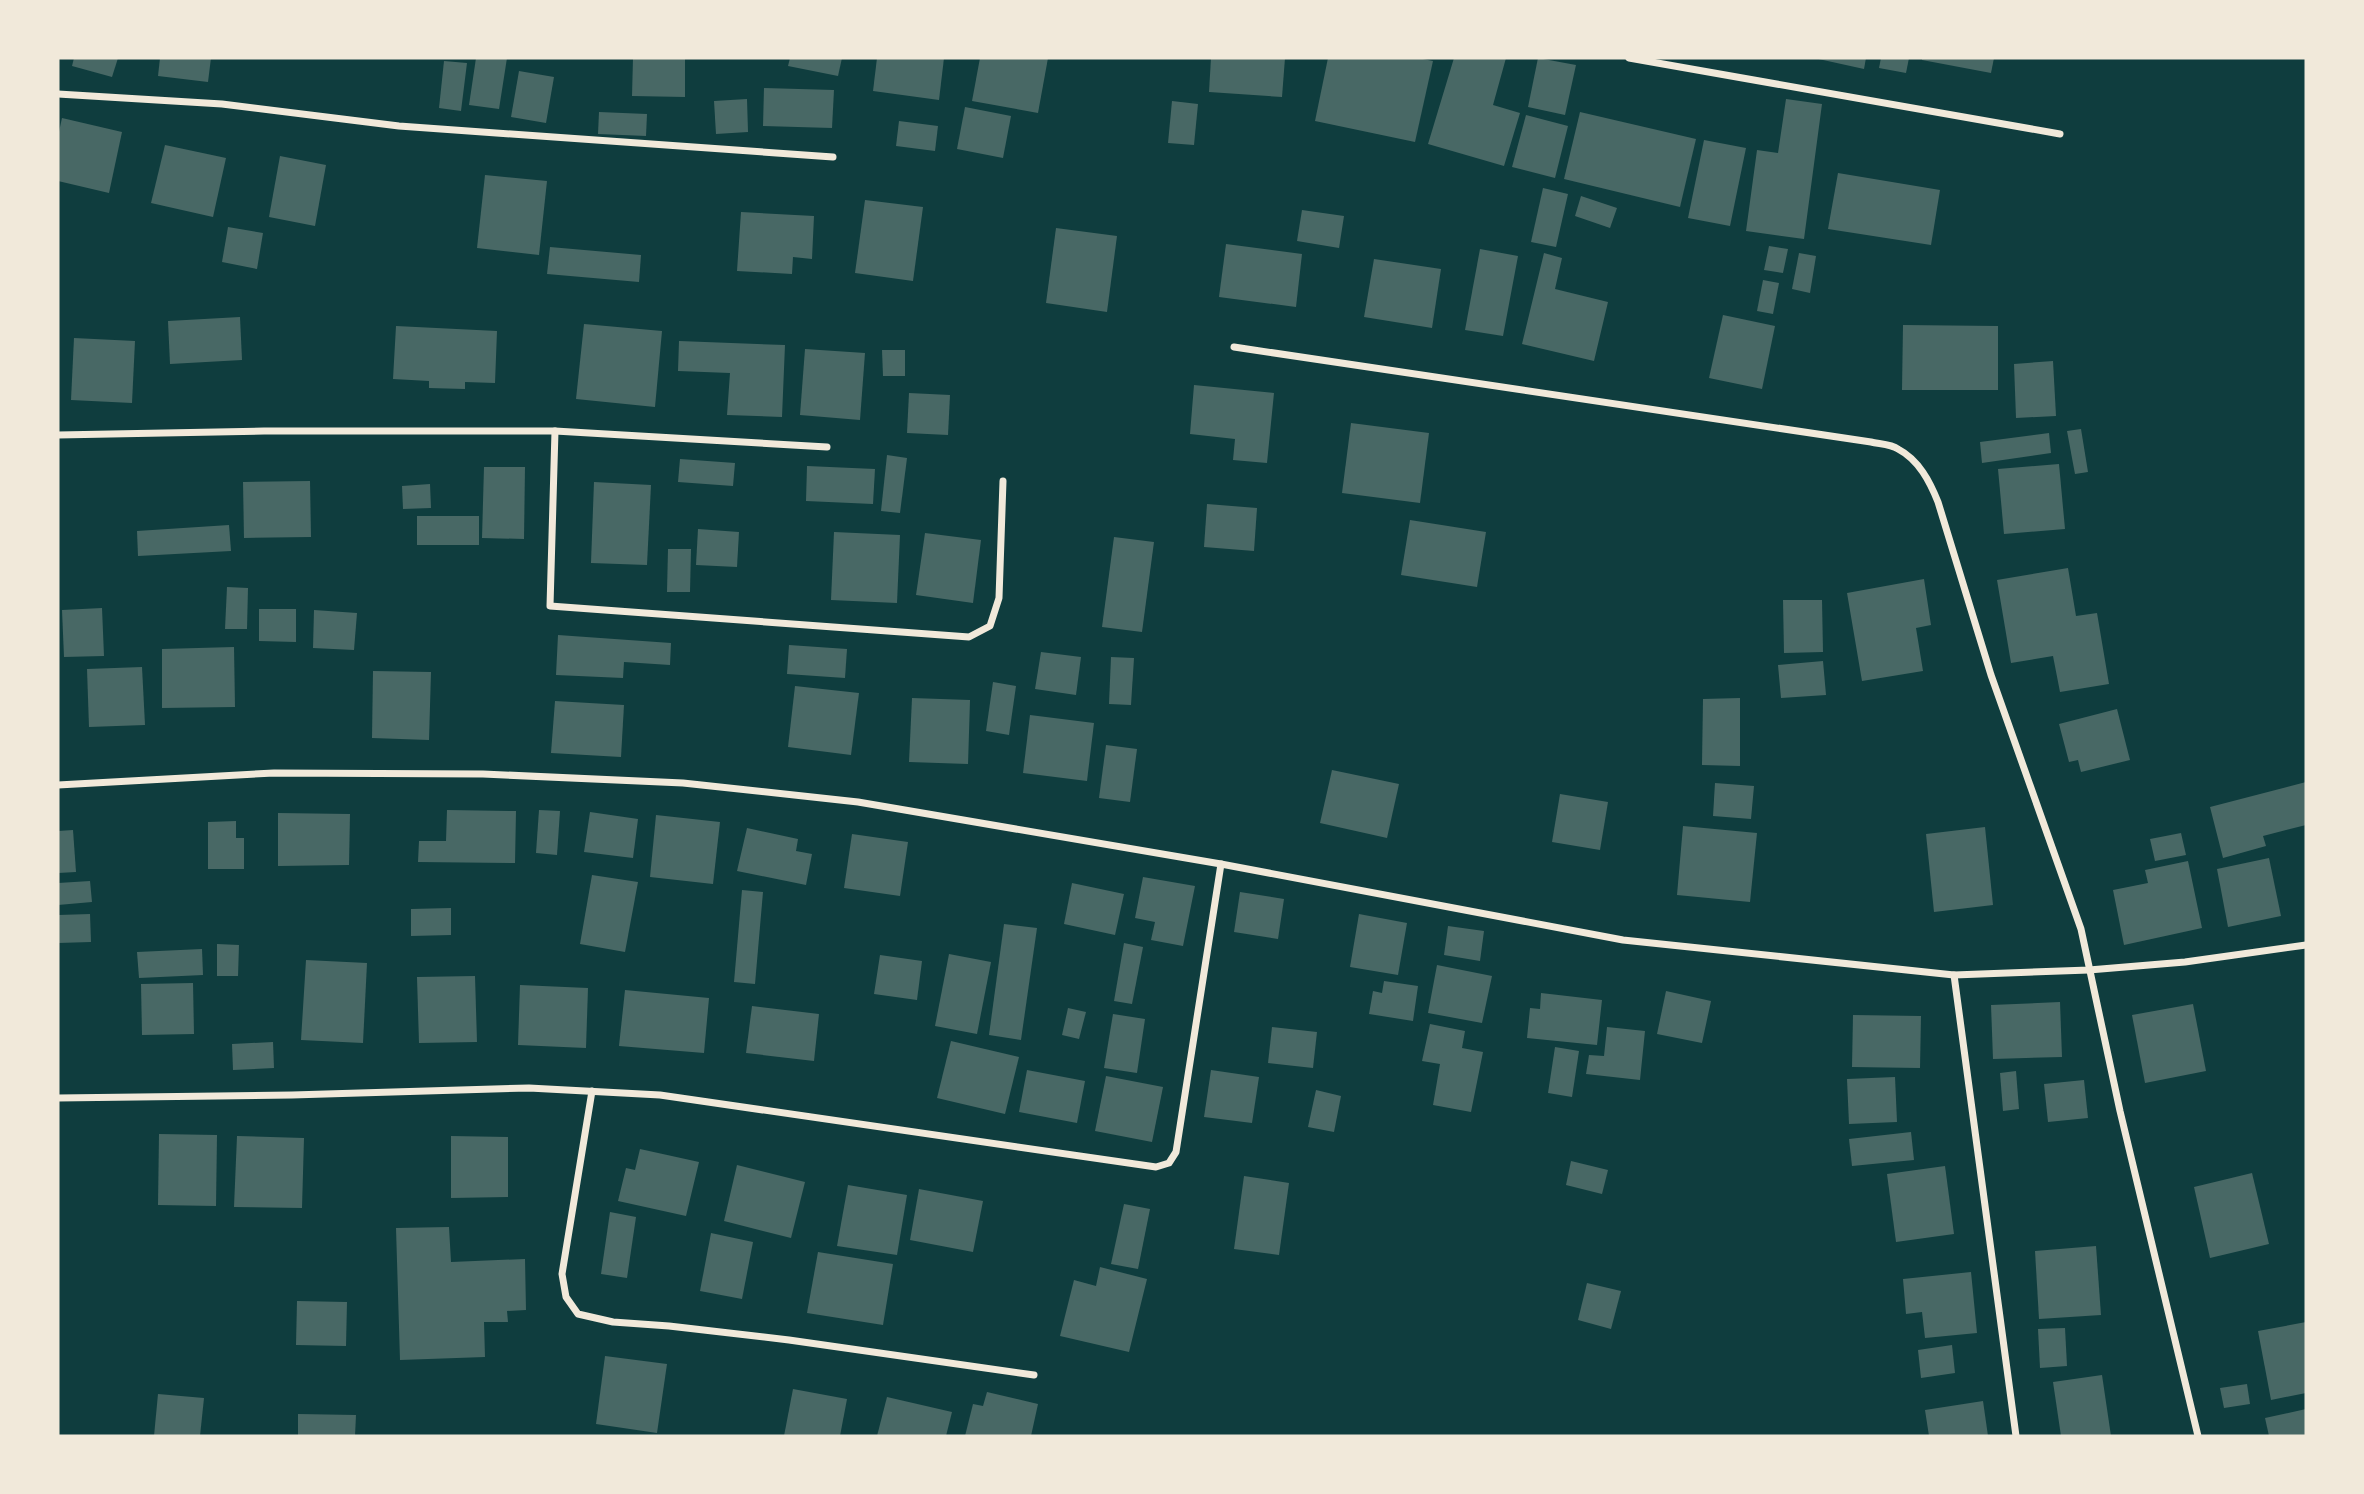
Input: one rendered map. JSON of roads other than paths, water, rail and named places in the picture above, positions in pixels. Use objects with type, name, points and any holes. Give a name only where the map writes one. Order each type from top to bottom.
[{"type":"street","points":[[1629,58],[2060,134]]},
{"type":"street","points":[[58,94],[222,104],[400,126],[832,157]]},
{"type":"street","points":[[1234,347],[1871,442],[1897,448],[1913,461],[1928,478],[1938,502],[1991,675],[2081,929],[2120,1111],[2199,1436]]},
{"type":"street","points":[[58,435],[264,431],[555,431],[827,447]]},
{"type":"street","points":[[555,431],[550,606],[969,637],[990,626],[999,598],[1003,481]]},
{"type":"street","points":[[58,785],[274,773],[483,774],[683,783],[858,802],[1220,864],[1623,940],[1954,975],[2089,970],[2185,962],[2306,945]]},
{"type":"street","points":[[58,1098],[292,1095],[529,1087],[660,1095],[1156,1167],[1169,1163],[1176,1152],[1220,864]]},
{"type":"street","points":[[1954,975],[2017,1436]]},
{"type":"street","points":[[592,1091],[562,1274],[566,1297],[578,1314],[613,1322],[776,1339],[1034,1375]]}]
